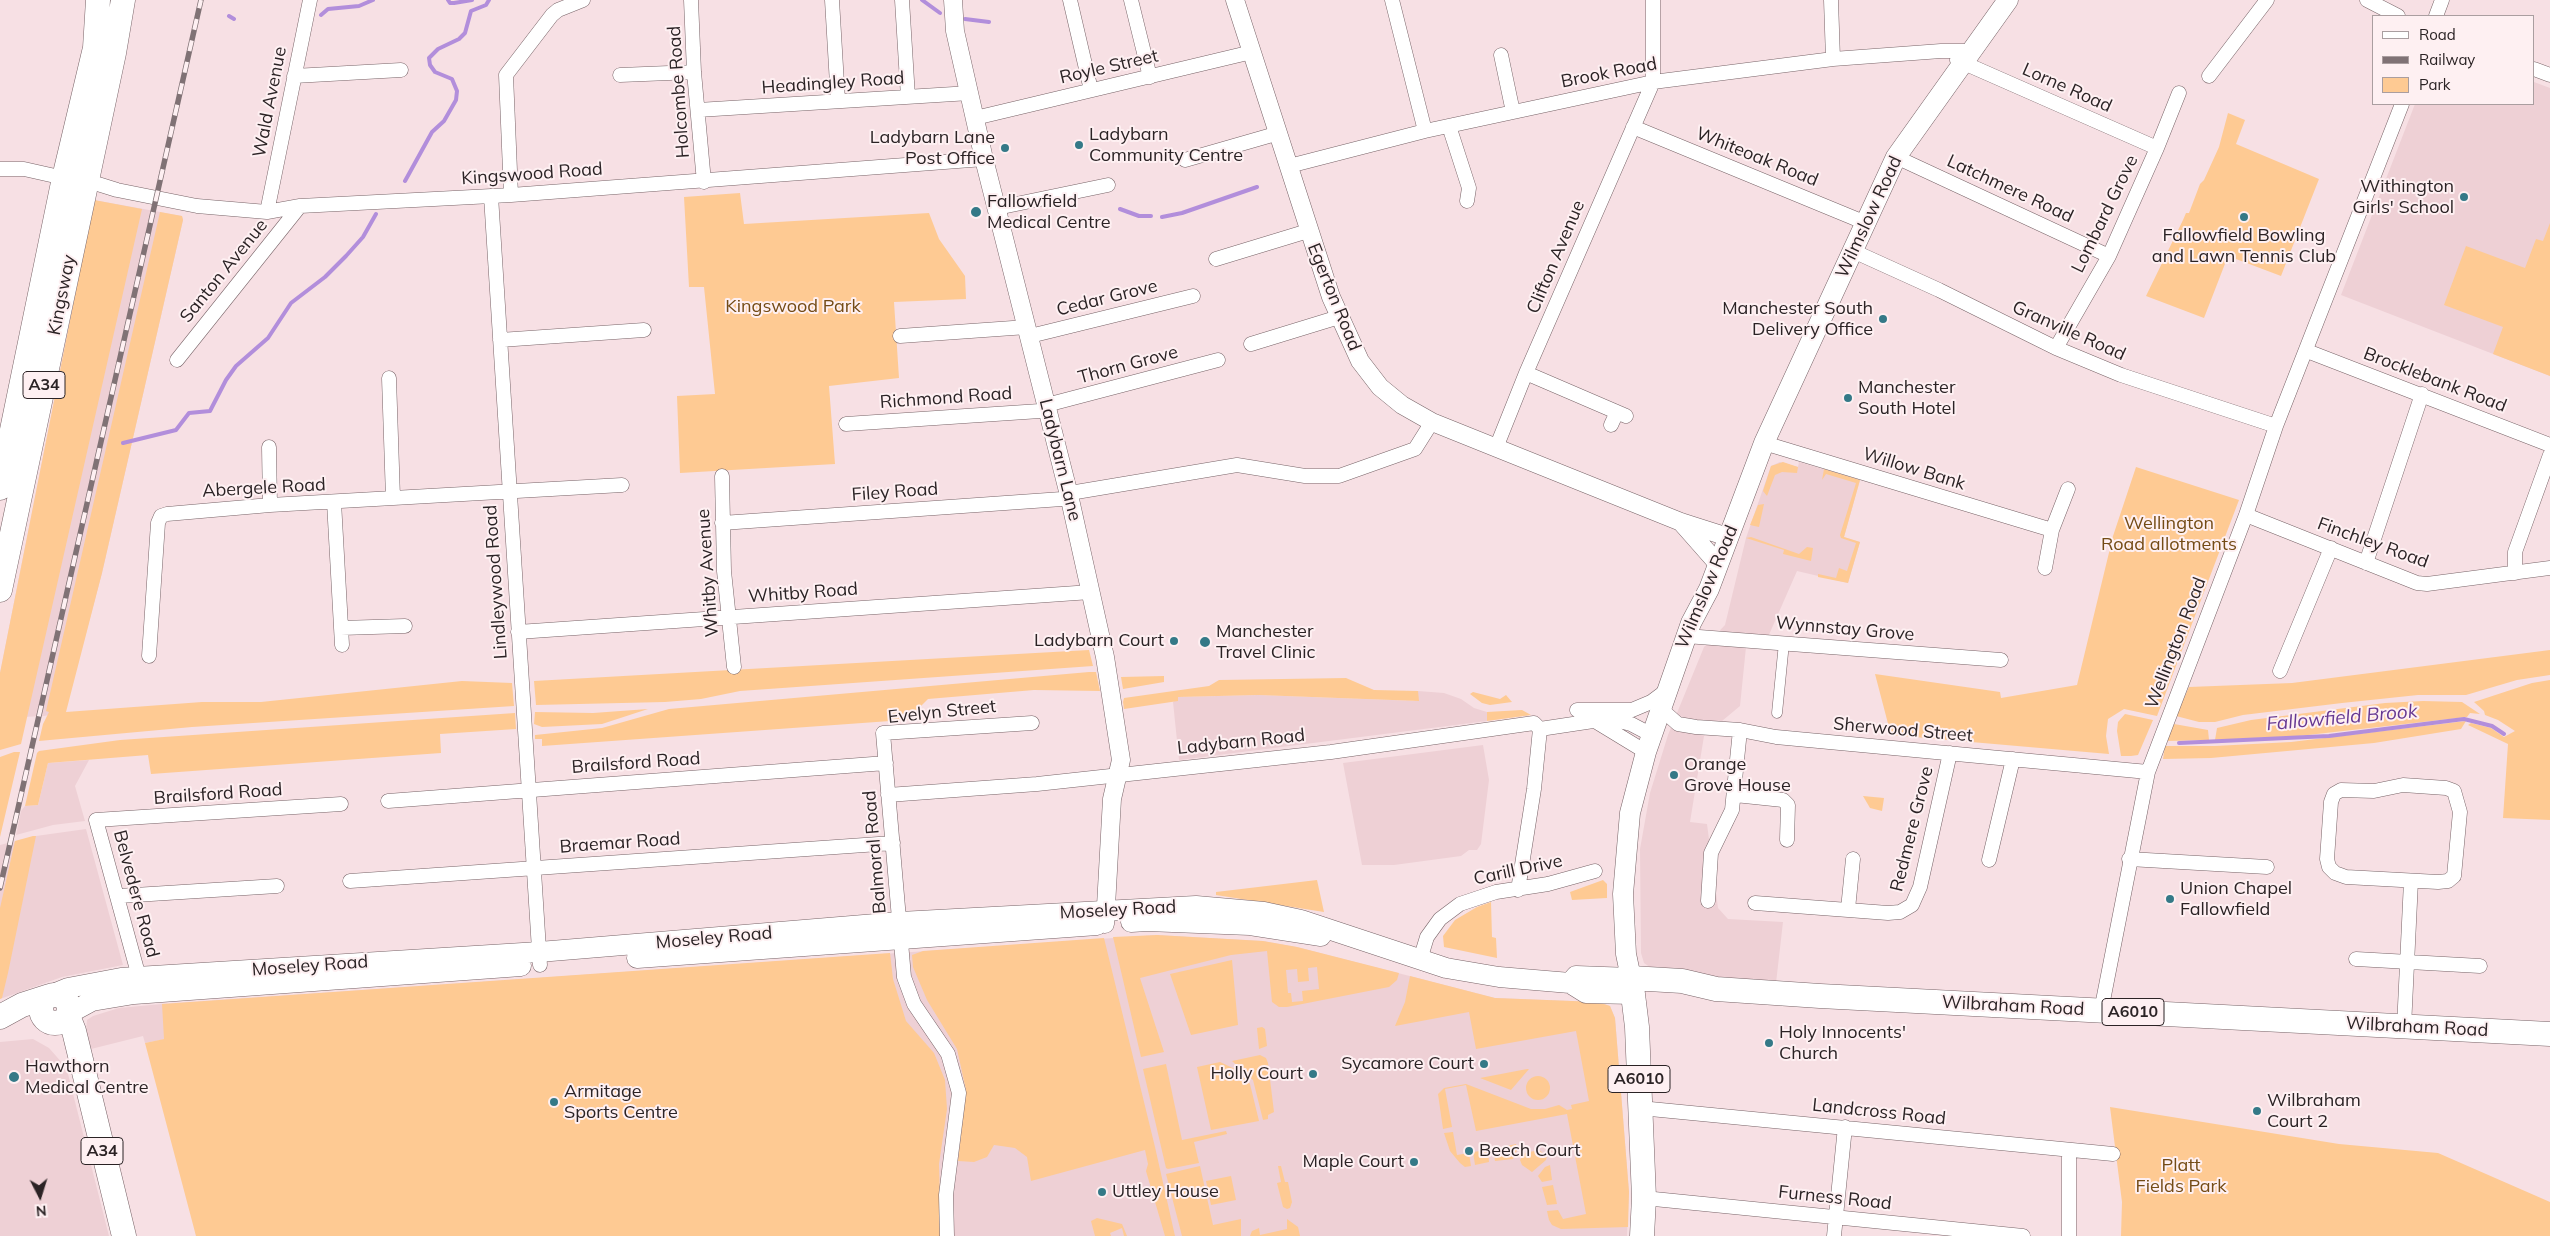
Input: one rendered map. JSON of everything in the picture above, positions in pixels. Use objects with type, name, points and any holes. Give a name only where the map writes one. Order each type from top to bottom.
[{"type":"highway","name":"Kingsway","points":[[0,590],[75,179],[95,48],[98,0]]},
{"type":"highway","name":"Kingsway","points":[[95,48],[108,0]]},
{"type":"highway","name":"Kingsway","points":[[0,488],[75,179],[116,44],[123,0]]},
{"type":"highway","name":"Wilbraham Road","points":[[1632,986],[1679,994],[1716,989],[2550,1034]]},
{"type":"highway","name":"Wilmslow Road","points":[[1632,986],[1644,1198],[1642,1236]]},
{"type":"highway","name":"A34","points":[[50,996],[42,1003],[41,1010],[44,1018],[59,1019],[81,1065],[124,1236]]},
{"type":"highway","name":"Moseley Road","points":[[0,1017],[22,1005],[50,996]]},
{"type":"highway","name":"Moseley Road","points":[[0,1022],[59,1019]]},
{"type":"main road","name":"Wilmslow Road","points":[[1632,986],[1626,954],[1623,894],[1624,865],[1630,814],[1649,743],[1686,636],[1718,564],[1764,443],[1896,157],[2008,0]]},
{"type":"main road","name":"Moseley Road","points":[[59,1019],[99,998],[134,994],[540,958],[900,930],[1105,918],[1250,926],[1374,944],[1446,968],[1499,977],[1570,983],[1576,976],[1632,986]]},
{"type":"main road","name":"Moseley Road","points":[[50,996],[80,985],[139,977],[540,958]]},
{"type":"street","name":"Wald Avenue","points":[[267,212],[310,0]]},
{"type":"street","points":[[511,195],[506,75],[552,15],[558,10],[583,0]]},
{"type":"street","name":"Holcombe Road","points":[[691,0],[694,72],[704,182]]},
{"type":"street","points":[[832,0],[838,102]]},
{"type":"street","points":[[902,0],[908,97]]},
{"type":"street","name":"Ladybarn Lane","points":[[952,0],[955,31],[984,160],[1069,495],[1105,657],[1121,760],[1112,799],[1105,918]]},
{"type":"street","points":[[1070,0],[1092,90]]},
{"type":"street","points":[[1131,0],[1150,77]]},
{"type":"street","name":"Egerton Road","points":[[1235,0],[1279,133],[1308,232],[1339,317],[1360,361],[1380,386],[1402,405],[1432,422],[1681,522],[1728,538]]},
{"type":"street","points":[[1392,0],[1425,131]]},
{"type":"street","points":[[1653,0],[1653,82]]},
{"type":"street","points":[[1831,0],[1833,60]]},
{"type":"street","points":[[2209,76],[2267,0]]},
{"type":"street","points":[[2368,0],[2396,15]]},
{"type":"street","points":[[2436,15],[2442,0]]},
{"type":"street","name":"Brook Road","points":[[1289,166],[1425,131],[1653,82],[1833,60],[1941,51],[1966,57]]},
{"type":"street","name":"Royle Street","points":[[975,118],[1252,52]]},
{"type":"street","points":[[1501,55],[1513,112]]},
{"type":"street","name":"Lorne Road","points":[[1966,57],[2158,148]]},
{"type":"street","points":[[2535,69],[2550,75]]},
{"type":"street","points":[[294,76],[401,70]]},
{"type":"street","points":[[620,75],[694,72]]},
{"type":"street","name":"Clifton Avenue","points":[[1496,448],[1526,373],[1653,82]]},
{"type":"street","name":"Headingley Road","points":[[698,110],[970,93]]},
{"type":"street","name":"Lombard Grove","points":[[2056,348],[2108,256],[2158,148],[2179,93]]},
{"type":"street","name":"Wellington Road","points":[[2101,1011],[2129,859],[2148,772],[2246,515],[2276,426],[2307,351],[2402,105]]},
{"type":"street","points":[[1449,126],[1469,188],[1467,201]]},
{"type":"street","name":"Whiteoak Road","points":[[1633,126],[1866,223]]},
{"type":"street","points":[[1185,160],[1279,133]]},
{"type":"street","name":"Latchmere Road","points":[[1896,157],[2108,256]]},
{"type":"street","name":"Kingswood Road","points":[[0,170],[24,169],[197,206],[267,212],[300,206],[511,195],[984,160]]},
{"type":"street","points":[[997,208],[1108,185]]},
{"type":"street","name":"Lindleywood Road","points":[[491,196],[540,958]]},
{"type":"street","name":"Santon Avenue","points":[[176,360],[300,206]]},
{"type":"street","points":[[1216,259],[1308,232]]},
{"type":"street","name":"Granville Road","points":[[1853,251],[1939,290],[2056,348],[2121,376],[2276,426]]},
{"type":"street","name":"Cedar Grove","points":[[900,336],[1029,332],[1193,296]]},
{"type":"street","points":[[1251,344],[1339,317]]},
{"type":"street","points":[[500,340],[644,330]]},
{"type":"street","name":"Brocklebank Road","points":[[2307,351],[2550,445]]},
{"type":"street","name":"Thorn Grove","points":[[1047,406],[1218,360]]},
{"type":"street","points":[[1526,373],[1622,414],[1611,425]]},
{"type":"street","points":[[389,378],[393,498]]},
{"type":"street","points":[[2366,563],[2422,394]]},
{"type":"street","name":"Richmond Road","points":[[846,424],[1040,411],[1047,406]]},
{"type":"street","name":"Filey Road","points":[[722,523],[1062,499],[1076,492],[1237,465],[1305,476],[1338,476],[1415,449],[1432,422]]},
{"type":"street","name":"Willow Bank","points":[[1764,443],[2052,530]]},
{"type":"street","points":[[269,447],[270,505]]},
{"type":"street","points":[[2515,573],[2515,552],[2550,455]]},
{"type":"street","name":"Whitby Avenue","points":[[722,476],[722,523],[734,667]]},
{"type":"street","name":"Abergele Road","points":[[149,656],[158,523],[161,516],[175,512],[270,505],[622,485]]},
{"type":"street","points":[[2045,568],[2052,530],[2068,489]]},
{"type":"street","points":[[334,502],[342,645]]},
{"type":"street","name":"Finchley Road","points":[[2246,515],[2417,583],[2427,584],[2550,568]]},
{"type":"street","name":"Egerton Road","points":[[1681,522],[1718,564]]},
{"type":"street","points":[[2280,671],[2331,548]]},
{"type":"street","name":"Whitby Road","points":[[518,632],[1091,592]]},
{"type":"street","points":[[341,628],[405,626]]},
{"type":"street","name":"Wynnstay Grove","points":[[1686,636],[2001,660]]},
{"type":"street","points":[[1778,713],[1784,643]]},
{"type":"street","points":[[1576,710],[1632,710],[1651,702],[1666,690]]},
{"type":"street","name":"Sherwood Street","points":[[1661,709],[1678,724],[1740,730],[1776,737],[2148,772]]},
{"type":"street","points":[[1576,710],[1593,721],[1649,743]]},
{"type":"street","points":[[1576,710],[1630,724],[1649,743]]},
{"type":"street","name":"Ladybarn Road","points":[[888,794],[1037,784],[1331,752],[1534,723],[1540,729],[1593,721]]},
{"type":"street","name":"Evelyn Street","points":[[886,764],[883,733],[1032,723]]},
{"type":"street","points":[[1518,890],[1540,729]]},
{"type":"street","points":[[1708,901],[1711,853],[1717,838],[1727,824],[1735,795],[1740,730]]},
{"type":"street","name":"Redmere Grove","points":[[1755,903],[1822,909],[1900,912],[1912,905],[1917,897],[1950,753]]},
{"type":"street","points":[[1990,860],[2013,759]]},
{"type":"street","name":"Brailsford Road","points":[[388,801],[886,764]]},
{"type":"street","name":"Balmoral Road","points":[[886,764],[904,977],[911,996],[948,1054],[959,1093],[946,1196],[947,1236]]},
{"type":"street","points":[[2403,785],[2446,788],[2454,791],[2460,812],[2454,876],[2448,880],[2438,882],[2411,881],[2346,877],[2335,873],[2329,867],[2331,802],[2334,794],[2341,790],[2374,791],[2403,785]]},
{"type":"street","points":[[1735,795],[1783,800],[1790,808],[1787,840]]},
{"type":"street","name":"Brailsford Road","points":[[96,820],[341,804]]},
{"type":"street","name":"Belvedere Road","points":[[96,820],[119,896],[139,977]]},
{"type":"street","name":"Braemar Road","points":[[350,881],[893,843]]},
{"type":"street","points":[[1848,909],[1853,859]]},
{"type":"street","points":[[2129,859],[2267,867]]},
{"type":"street","name":"Carill Drive","points":[[1420,960],[1427,938],[1440,919],[1449,911],[1475,897],[1496,892],[1518,890],[1595,871]]},
{"type":"street","points":[[2404,1027],[2411,881]]},
{"type":"street","points":[[119,896],[277,886]]},
{"type":"street","points":[[2356,959],[2480,966]]},
{"type":"street","name":"Landcross Road","points":[[1640,1108],[2113,1154]]},
{"type":"street","points":[[1834,1236],[1845,1127]]},
{"type":"street","points":[[2069,1150],[2069,1236]]},
{"type":"street","name":"Furness Road","points":[[1644,1198],[2023,1236]]},
{"type":"shaded area","name":"Withington Girls' School","points":[[2535,82],[2550,88],[2550,376],[2341,295],[2415,105],[2535,105]]},
{"type":"shaded area","points":[[94,200],[182,216],[183,220],[102,573],[65,712],[44,716],[0,718],[0,673]]},
{"type":"shaded area","points":[[1780,462],[1798,467],[1799,462],[1860,480],[1844,537],[1860,542],[1848,583],[1797,571],[1768,637],[1746,647],[1740,706],[1704,736],[1690,822],[1707,824],[1718,908],[1728,919],[1783,922],[1776,983],[1690,978],[1654,970],[1644,963],[1641,953],[1640,849],[1650,793],[1668,735],[1704,647],[1725,625],[1746,538],[1771,466]]},
{"type":"shaded area","points":[[1418,691],[1444,693],[1461,699],[1474,708],[1487,712],[1487,721],[1179,760],[1173,702],[1178,697],[1258,695],[1418,701]]},
{"type":"shaded area","points":[[1483,745],[1489,780],[1481,844],[1477,850],[1469,850],[1461,856],[1394,865],[1362,865],[1343,763]]},
{"type":"shaded area","points":[[89,760],[75,786],[85,821],[53,825],[16,835],[21,811],[25,806],[38,805],[48,763]]},
{"type":"shaded area","points":[[86,829],[123,965],[62,977],[0,999],[0,845],[36,836]]},
{"type":"shaded area","points":[[1157,935],[1263,941],[1297,947],[1495,998],[1598,1002],[1610,1006],[1615,1018],[1629,1192],[1627,1236],[196,1236],[166,1039],[145,1043],[143,1036],[91,1049],[86,1031],[87,1020],[93,1016],[119,1008],[162,1004]]},
{"type":"shaded area","points":[[33,1039],[49,1048],[64,1065],[68,1074],[109,1236],[0,1236],[0,1042]]},
{"type":"green space","name":"Fallowfield Bowling and Lawn Tennis Club","points":[[2228,113],[2245,120],[2236,144],[2319,179],[2281,276],[2228,256],[2204,318],[2146,296],[2186,213],[2189,213],[2200,184],[2204,180],[2219,147]]},
{"type":"green space","name":"Kingswood Park","points":[[740,193],[744,224],[929,213],[939,239],[965,276],[966,299],[894,302],[899,378],[829,386],[835,464],[680,473],[677,396],[715,394],[704,287],[689,287],[684,197]]},
{"type":"green space","points":[[94,200],[142,209],[21,744],[0,750],[0,673]]},
{"type":"green space","points":[[160,212],[182,216],[183,220],[102,573],[66,712],[202,702],[261,702],[462,681],[512,683],[514,706],[192,727],[39,741],[43,724],[49,712],[46,711]]},
{"type":"green space","points":[[2550,223],[2550,376],[2493,354],[2503,327],[2444,305],[2466,246],[2525,268],[2536,239],[2543,241]]},
{"type":"green space","points":[[1783,462],[1798,467],[1797,473],[1782,472],[1775,475],[1767,496],[1763,491],[1771,466]]},
{"type":"green space","name":"Wellington Road allotments","points":[[2136,467],[2239,500],[2157,716],[2124,709],[2108,719],[2106,736],[2109,754],[1891,735],[1875,674],[2000,692],[2001,698],[2077,685],[2113,536]]},
{"type":"green space","points":[[1824,469],[1860,480],[1844,537],[1860,542],[1848,583],[1818,577],[1818,574],[1836,578],[1839,568],[1847,571],[1856,543],[1841,538],[1840,535],[1856,483],[1826,474],[1822,480]]},
{"type":"green space","points":[[1764,504],[1759,527],[1750,525],[1758,505]]},
{"type":"green space","points":[[1751,537],[1799,554],[1807,547],[1813,548],[1811,561],[1783,554],[1784,550],[1746,538]]},
{"type":"green space","points":[[1089,650],[1093,666],[740,691],[701,699],[665,702],[536,705],[534,681]]},
{"type":"green space","points":[[2550,650],[2550,675],[2517,680],[2466,695],[2418,695],[2342,703],[2243,715],[2215,722],[2199,722],[2176,716],[2189,687],[2292,683]]},
{"type":"green space","points":[[1096,672],[1100,691],[1034,690],[928,699],[920,707],[918,719],[542,746],[542,739],[535,739],[535,735],[602,728],[669,709]]},
{"type":"green space","points":[[1164,676],[1164,682],[1123,689],[1121,677]]},
{"type":"green space","points":[[1346,678],[1374,690],[1418,691],[1419,701],[1258,695],[1178,697],[1178,701],[1124,709],[1123,702],[1124,698],[1209,686],[1219,680]]},
{"type":"green space","points":[[2550,680],[2550,820],[2503,818],[2508,744],[2468,725],[2471,723],[2491,728],[2504,737],[2515,731],[2498,720],[2485,715],[2484,711],[2474,702],[2532,683]]},
{"type":"green space","points":[[1473,692],[1500,699],[1506,695],[1512,702],[1490,705],[1482,703],[1470,694]]},
{"type":"green space","points":[[2423,701],[2462,702],[2480,714],[2470,713],[2467,717],[2299,736],[2215,740],[2217,728],[2251,720],[2385,703]]},
{"type":"green space","points":[[648,709],[602,724],[542,727],[534,724],[535,712],[593,713]]},
{"type":"green space","points":[[1522,710],[1531,715],[1487,721],[1487,712]]},
{"type":"green space","points":[[515,713],[516,729],[440,734],[441,753],[151,774],[148,755],[48,763],[38,805],[25,806],[39,751],[120,740]]},
{"type":"green space","points":[[2125,714],[2153,720],[2138,755],[2121,756],[2117,731],[2118,722]]},
{"type":"green space","points":[[2466,721],[2461,729],[2374,743],[2211,758],[2163,759],[2165,746],[2215,746],[2291,742]]},
{"type":"green space","points":[[2174,724],[2208,730],[2209,740],[2167,741]]},
{"type":"green space","points":[[20,752],[0,837],[0,757]]},
{"type":"green space","points":[[1863,796],[1884,798],[1882,811],[1870,808]]},
{"type":"green space","points":[[36,836],[8,973],[2,998],[0,999],[0,908],[15,841]]},
{"type":"green space","points":[[1317,880],[1324,912],[1216,895],[1216,892]]},
{"type":"green space","points":[[1603,880],[1607,884],[1607,898],[1572,900],[1570,892]]},
{"type":"green space","points":[[1491,902],[1492,937],[1496,938],[1497,958],[1444,947],[1443,936],[1455,920],[1477,907]]},
{"type":"green space","points":[[1157,935],[1263,941],[1297,947],[1399,973],[1397,980],[1389,987],[1287,1007],[1279,1007],[1272,1002],[1267,951],[1231,955],[1140,978],[1164,1052],[1141,1057],[1113,937]],"holes":[[[1317,967],[1319,989],[1302,991],[1303,1001],[1292,1002],[1291,993],[1288,993],[1286,970],[1297,969],[1298,982],[1309,981],[1308,968]]]},
{"type":"green space","points":[[1104,938],[1175,1236],[1165,1236],[1146,1171],[1148,1164],[1145,1150],[1031,1181],[1027,1157],[1015,1148],[994,1145],[987,1157],[974,1162],[958,1161],[966,1090],[957,1049],[927,1000],[913,967],[912,955],[923,951]]},
{"type":"green space","name":"Armitage Sports Centre","points":[[890,953],[893,979],[906,1021],[934,1053],[945,1080],[947,1109],[939,1164],[941,1236],[196,1236],[145,1043],[164,1039],[162,1004]]},
{"type":"green space","points":[[1232,960],[1238,1025],[1191,1035],[1170,974]]},
{"type":"green space","points":[[1410,976],[1495,998],[1598,1002],[1610,1006],[1615,1018],[1629,1192],[1628,1227],[1561,1229],[1552,1225],[1549,1220],[1547,1211],[1558,1210],[1563,1219],[1586,1214],[1567,1114],[1476,1131],[1466,1085],[1445,1089],[1452,1127],[1443,1129],[1438,1094],[1444,1088],[1466,1084],[1531,1109],[1545,1109],[1559,1105],[1567,1110],[1572,1109],[1571,1105],[1589,1101],[1576,1031],[1476,1049],[1469,1012],[1395,1026],[1405,1002]]},
{"type":"green space","points":[[1262,1027],[1265,1029],[1267,1046],[1259,1049],[1257,1028]]},
{"type":"green space","points":[[1260,1055],[1266,1058],[1268,1063],[1274,1112],[1268,1115],[1268,1119],[1263,1120],[1253,1080],[1232,1061]]},
{"type":"green space","points":[[1220,1062],[1237,1070],[1250,1084],[1259,1121],[1211,1130],[1197,1067]]},
{"type":"green space","points":[[1166,1064],[1182,1140],[1226,1131],[1227,1134],[1194,1142],[1199,1163],[1168,1169],[1166,1168],[1143,1069]]},
{"type":"green space","points":[[1527,1069],[1529,1069],[1511,1090],[1480,1078]]},
{"type":"green space","points":[[1538,1076],[1547,1079],[1550,1088],[1547,1097],[1538,1100],[1529,1097],[1526,1088],[1529,1079]]},
{"type":"green space","name":"Platt Fields Park","points":[[2110,1107],[2339,1144],[2438,1153],[2550,1202],[2550,1236],[2121,1236],[2122,1202]]},
{"type":"green space","points":[[1453,1132],[1457,1155],[1469,1153],[1471,1166],[1465,1167],[1450,1151],[1444,1133]]},
{"type":"green space","points":[[1516,1144],[1517,1150],[1513,1159],[1495,1161],[1493,1149]]},
{"type":"green space","points":[[1488,1150],[1489,1162],[1475,1165],[1473,1152]]},
{"type":"green space","points":[[1539,1150],[1547,1156],[1546,1160],[1532,1172],[1522,1165],[1520,1160],[1525,1153]]},
{"type":"green space","points":[[1550,1165],[1552,1180],[1542,1182],[1538,1176],[1545,1167]]},
{"type":"green space","points":[[1200,1166],[1213,1225],[1241,1219],[1241,1236],[1182,1236],[1166,1174]]},
{"type":"green space","points":[[1278,1166],[1281,1166],[1285,1182],[1288,1182],[1292,1202],[1290,1208],[1287,1209],[1283,1207],[1277,1183],[1281,1182]]},
{"type":"green space","points":[[1231,1176],[1236,1200],[1211,1205],[1206,1181]]},
{"type":"green space","points":[[1553,1185],[1557,1204],[1547,1205],[1542,1187]]},
{"type":"green space","points":[[1097,1218],[1122,1224],[1127,1236],[1124,1236],[1122,1228],[1110,1233],[1111,1236],[1095,1236],[1091,1221]]},
{"type":"green space","points":[[1287,1219],[1298,1227],[1300,1236],[1250,1236],[1252,1231],[1259,1228],[1260,1235],[1287,1229]]},
{"type":"waterway","points":[[321,15],[328,9],[359,6],[373,0]]},
{"type":"waterway","points":[[448,0],[450,3],[472,0]]},
{"type":"waterway","points":[[405,181],[432,132],[444,121],[456,100],[457,91],[452,79],[435,72],[430,65],[429,58],[438,49],[459,39],[465,33],[471,11],[486,5],[489,0]]},
{"type":"waterway","points":[[922,0],[940,13]]},
{"type":"waterway","points":[[229,16],[234,19]]},
{"type":"waterway","points":[[965,19],[989,22]]},
{"type":"waterway","points":[[1162,217],[1182,213],[1257,187]]},
{"type":"waterway","points":[[1120,209],[1139,216],[1151,216]]},
{"type":"waterway","points":[[123,443],[176,430],[189,413],[210,411],[226,380],[236,366],[268,338],[291,303],[325,277],[346,256],[363,237],[376,214]]},
{"type":"waterway","name":"Fallowfield Brook","points":[[2179,743],[2329,736],[2464,719],[2492,726],[2504,734]]},
{"type":"railway","points":[[0,888],[201,0]]},
{"type":"place","name":"Ladybarn Community Centre","points":[[1079,145]]},
{"type":"place","name":"Ladybarn Lane Post Office","points":[[1005,148]]},
{"type":"place","name":"Withington Girls' School","points":[[2464,197]]},
{"type":"place","name":"Fallowfield Medical Centre","points":[[976,212]]},
{"type":"place","name":"Fallowfield Bowling and Lawn Tennis Club","points":[[2244,217]]},
{"type":"place","name":"Manchester South Delivery Office","points":[[1883,319]]},
{"type":"place","name":"Manchester South Hotel","points":[[1848,398]]},
{"type":"place","name":"Ladybarn Court","points":[[1174,641]]},
{"type":"place","name":"Manchester Travel Clinic","points":[[1205,642]]},
{"type":"place","name":"Orange Grove House","points":[[1674,775]]},
{"type":"place","name":"Union Chapel Fallowfield","points":[[2170,899]]},
{"type":"place","name":"Holy Innocents' Church","points":[[1769,1043]]},
{"type":"place","name":"Sycamore Court","points":[[1484,1064]]},
{"type":"place","name":"Holly Court","points":[[1313,1074]]},
{"type":"place","name":"Hawthorn Medical Centre","points":[[14,1077]]},
{"type":"place","name":"Armitage Sports Centre","points":[[554,1102]]},
{"type":"place","name":"Wilbraham Court 2","points":[[2257,1111]]},
{"type":"place","name":"Beech Court","points":[[1469,1151]]},
{"type":"place","name":"Maple Court","points":[[1414,1162]]},
{"type":"place","name":"Uttley House","points":[[1102,1192]]}]
